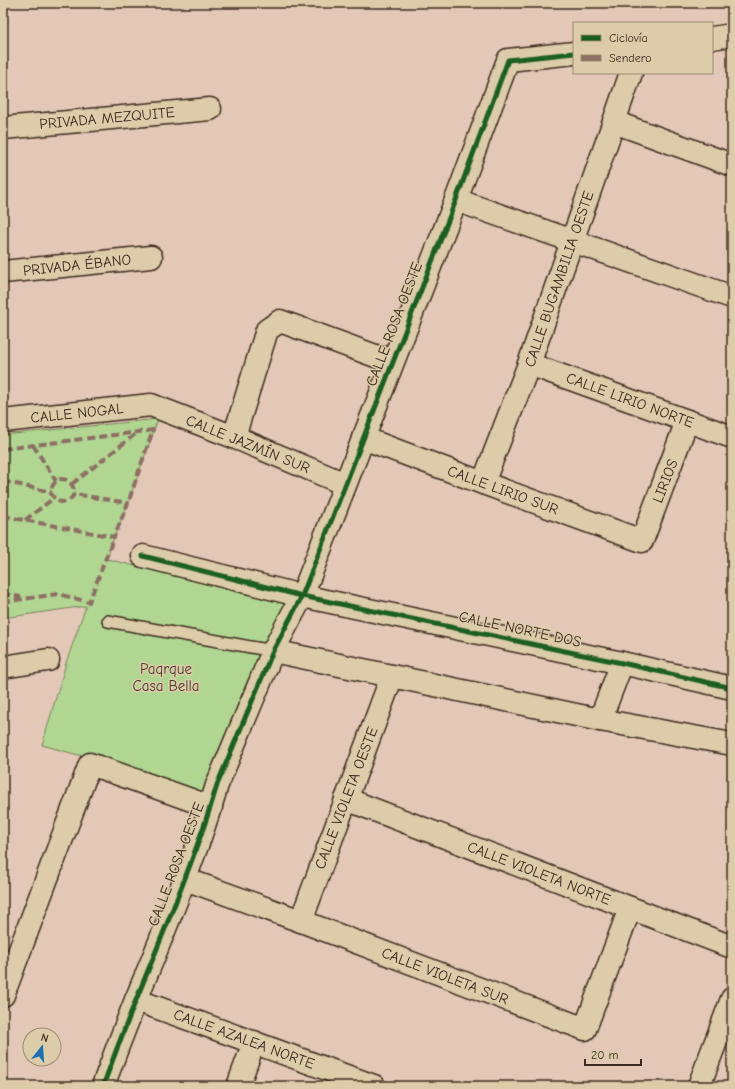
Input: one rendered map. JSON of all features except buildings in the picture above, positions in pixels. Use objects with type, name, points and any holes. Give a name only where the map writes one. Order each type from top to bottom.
[{"type":"street","points":[[713,38],[732,35]]},
{"type":"street","name":"CALLE ROSA OESTE","points":[[103,1086],[185,879],[211,807],[217,785],[273,650],[302,596],[456,200],[508,60],[573,54]]},
{"type":"street","name":"CALLE BUGAMBILIA OESTE","points":[[483,483],[529,364],[631,74]]},
{"type":"street","name":"PRIVADA MEZQUITE","points":[[3,128],[210,109]]},
{"type":"street","points":[[614,122],[732,165]]},
{"type":"street","points":[[456,200],[732,297]]},
{"type":"street","name":"PRIVADA ÉBANO","points":[[3,272],[151,257]]},
{"type":"street","points":[[234,437],[267,330],[280,322],[392,362]]},
{"type":"street","name":"CALLE LIRIO NORTE","points":[[529,364],[732,437]]},
{"type":"street","name":"CALLE JAZMÍN SUR","points":[[151,405],[234,437],[345,484]]},
{"type":"street","name":"CALLE NOGAL","points":[[3,421],[151,405]]},
{"type":"street","name":"LIRIOS","points":[[642,541],[687,421]]},
{"type":"street","name":"CALLE LIRIO SUR","points":[[363,438],[642,541]]},
{"type":"street","name":"CALLE NORTE DOS","points":[[143,556],[302,596],[622,663],[732,688]]},
{"type":"street","points":[[273,650],[600,720],[732,744]]},
{"type":"street","points":[[3,667],[48,660]]},
{"type":"street","points":[[600,720],[622,663]]},
{"type":"street","name":"CALLE VIOLETA OESTE","points":[[301,921],[392,676]]},
{"type":"street","points":[[3,995],[90,764],[211,807]]},
{"type":"street","name":"CALLE VIOLETA NORTE","points":[[346,799],[732,947]]},
{"type":"street","name":"CALLE VIOLETA SUR","points":[[185,879],[301,921],[584,1029],[630,908]]},
{"type":"street","points":[[699,1086],[728,1022],[732,999]]},
{"type":"street","name":"CALLE AZALEA NORTE","points":[[136,1000],[374,1086]]},
{"type":"street","points":[[238,1086],[254,1042]]},
{"type":"lane","points":[[108,621],[273,650]]},
{"type":"green space","name":"Paqrque Casa Bella","points":[[158,419],[107,559],[303,608],[282,653],[221,805],[93,759],[42,745],[67,660],[86,606],[3,618],[3,435]]},
{"type":"marked path","points":[[3,449],[153,430],[128,503]]},
{"type":"marked path","points":[[72,484],[138,432]]},
{"type":"marked path","points":[[33,445],[56,481]]},
{"type":"marked path","points":[[3,481],[50,492],[59,502],[64,502],[71,499],[74,493],[70,483],[60,479],[54,483],[50,492]]},
{"type":"marked path","points":[[3,516],[114,537],[128,503],[74,494]]},
{"type":"marked path","points":[[25,520],[54,498]]},
{"type":"marked path","points":[[3,602],[58,594],[89,602],[114,537]]},
{"type":"marked path","points":[[3,594],[21,597]]},
{"type":"cycle path","points":[[103,1086],[188,871],[217,785],[273,651],[302,596],[456,200],[508,60],[573,53]]},
{"type":"cycle path","points":[[143,556],[302,596],[622,663],[732,688]]}]
